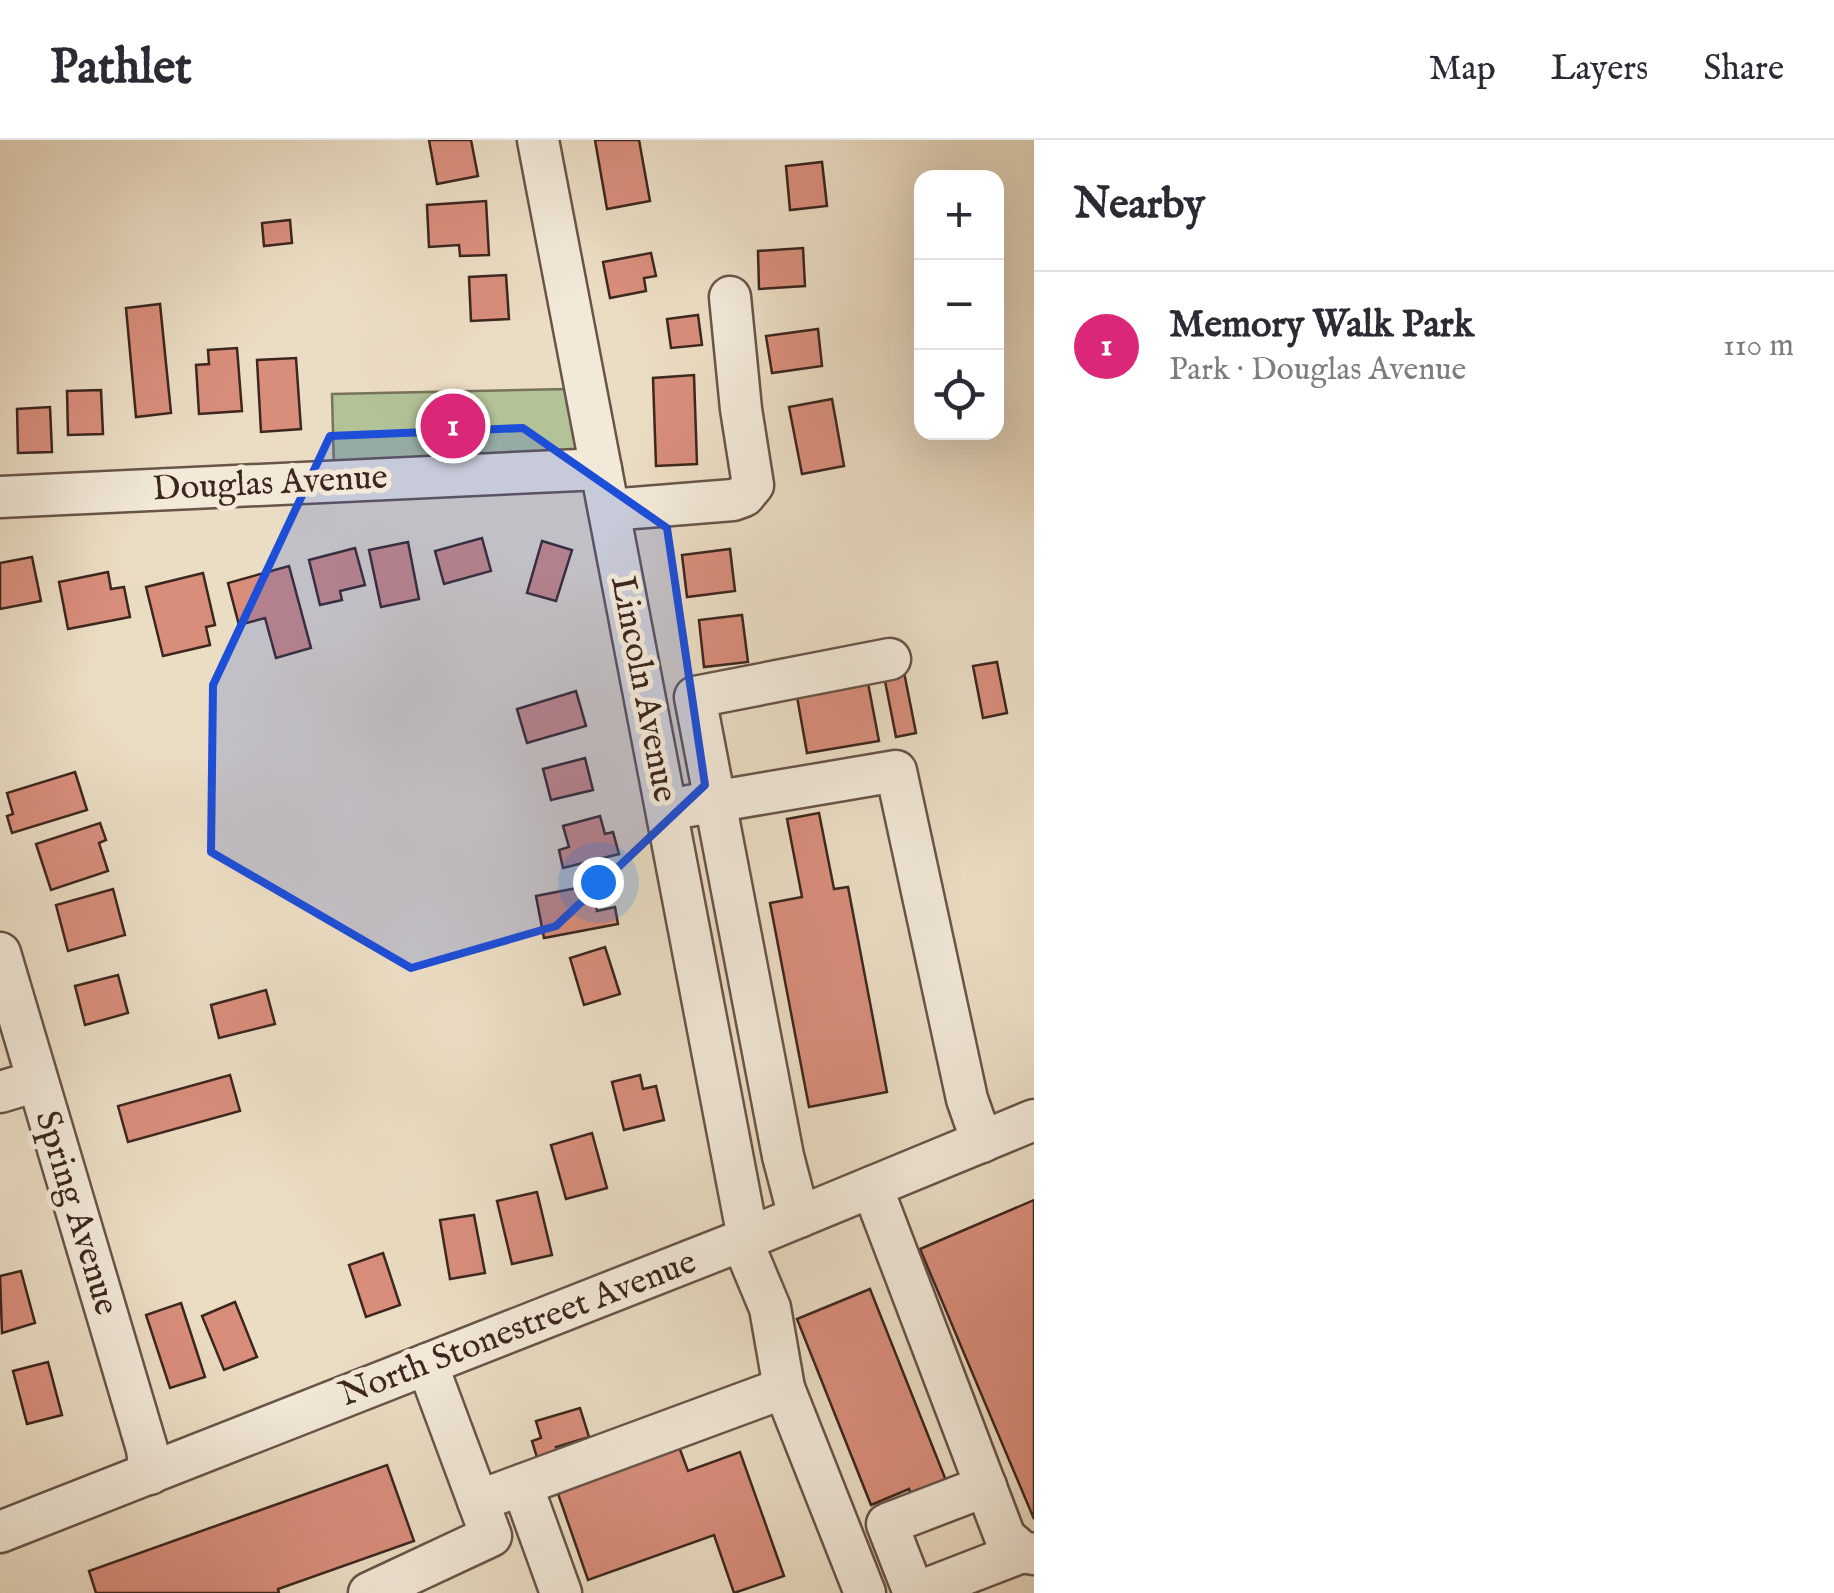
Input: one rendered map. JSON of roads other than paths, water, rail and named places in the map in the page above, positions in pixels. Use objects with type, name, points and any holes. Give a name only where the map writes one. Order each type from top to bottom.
[{"type":"street","name":"Lincoln Avenue","points":[[538,140],[745,1239],[770,1308],[784,1388],[865,1593]]},
{"type":"street","points":[[609,510],[733,500],[744,496],[753,485],[730,297]]},
{"type":"street","name":"Douglas Avenue","points":[[0,497],[601,469]]},
{"type":"street","points":[[799,1218],[783,1156],[695,696],[890,659]]},
{"type":"street","points":[[666,810],[896,771],[966,1099],[982,1142]]},
{"type":"street","name":"Spring Avenue","points":[[0,953],[18,1086],[147,1449],[150,1474]]},
{"type":"street","name":"North Stonestreet Avenue","points":[[0,1532],[799,1218],[1034,1120]]},
{"type":"street","points":[[872,1188],[1005,1537],[1028,1553]]},
{"type":"street","points":[[369,1593],[491,1536],[427,1364]]},
{"type":"street","points":[[478,1501],[784,1388]]},
{"type":"street","points":[[522,1485],[562,1593]]},
{"type":"street","points":[[986,1486],[887,1524],[915,1593],[1028,1553]]},
{"type":"place","name":"Memory Walk Park","points":[[453,426]]}]
